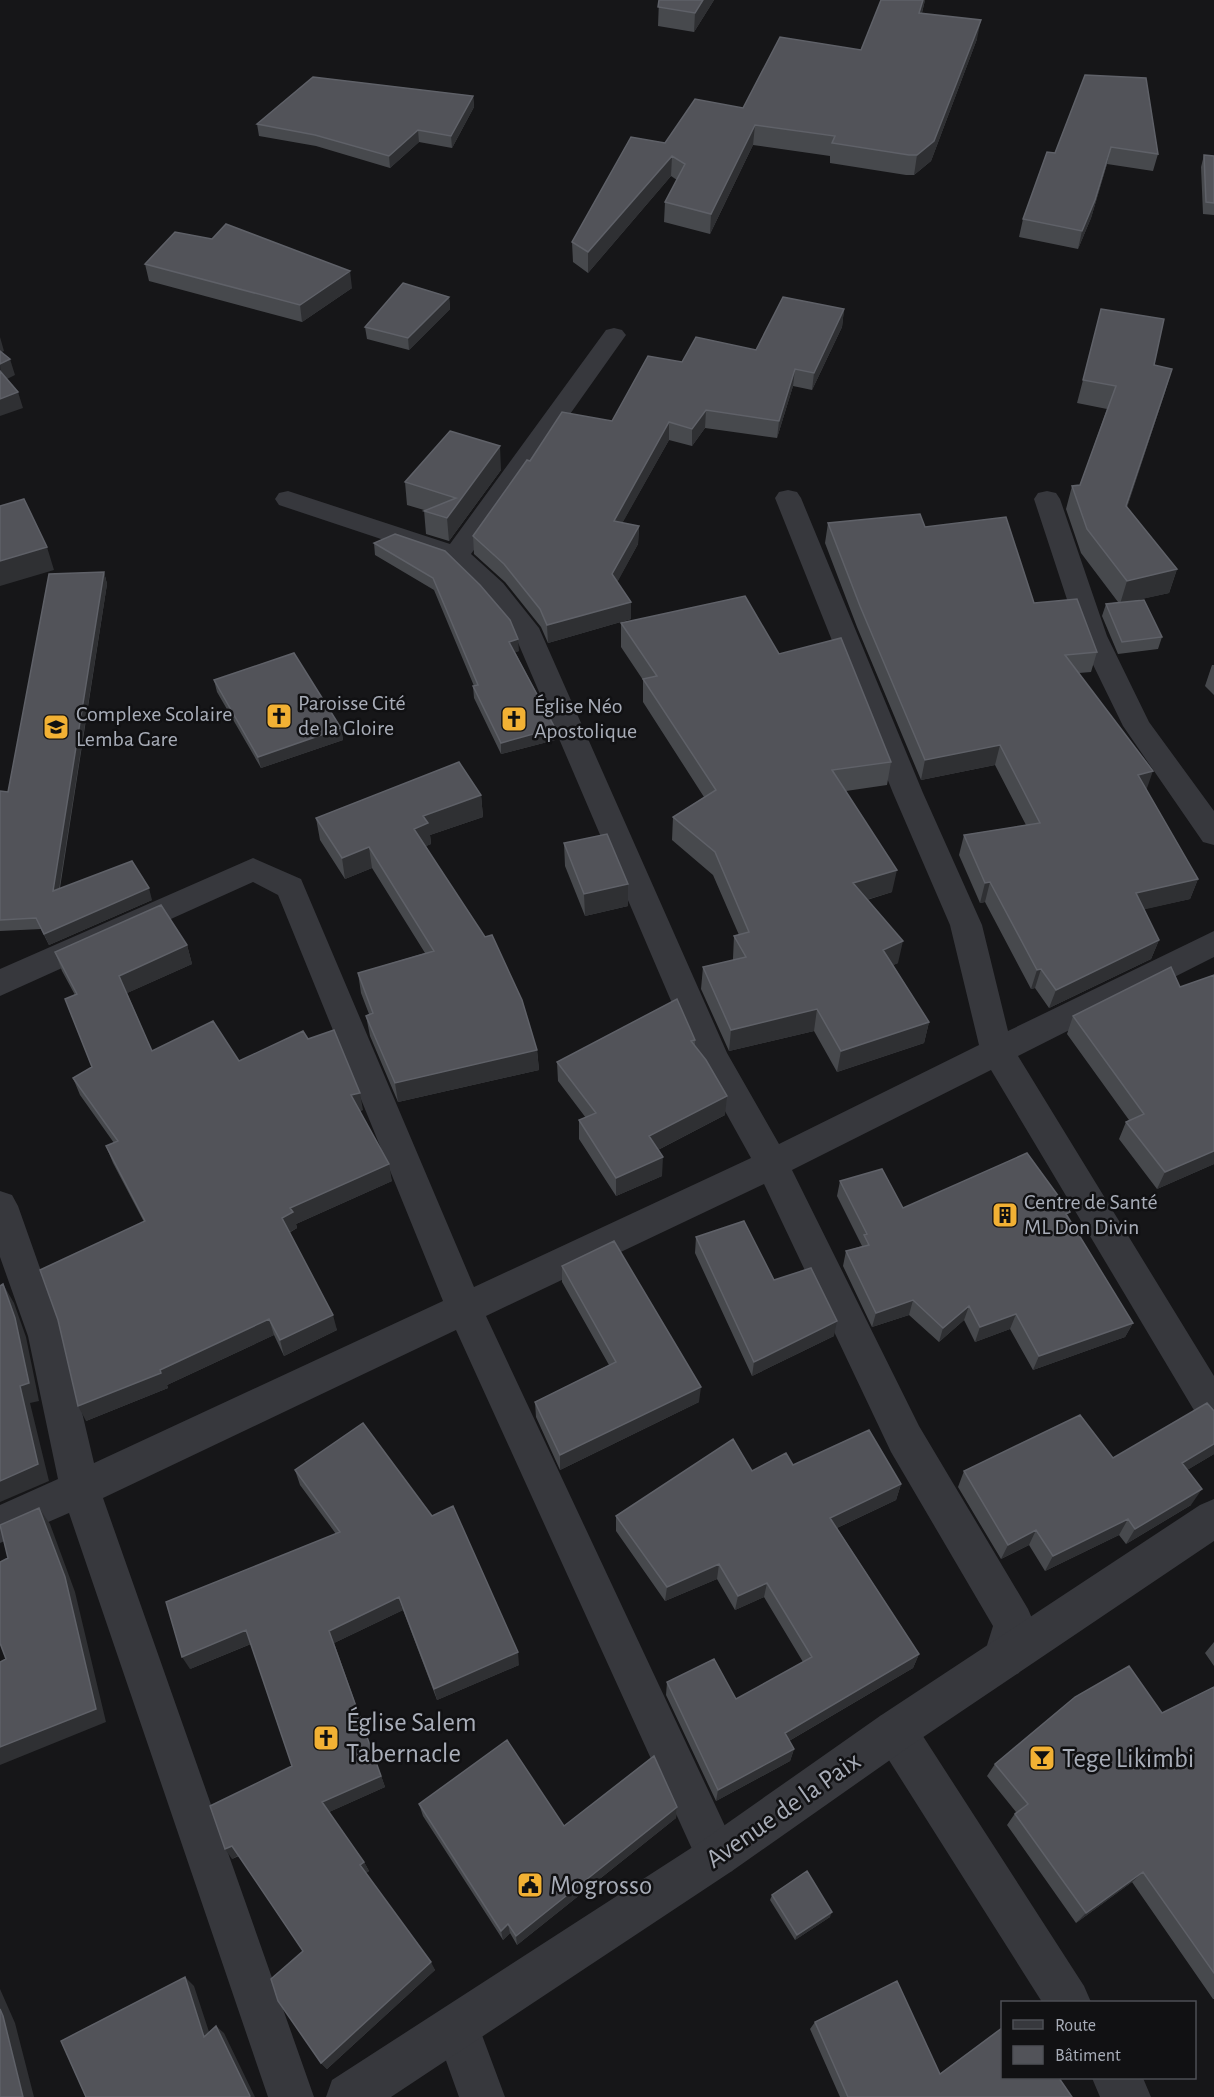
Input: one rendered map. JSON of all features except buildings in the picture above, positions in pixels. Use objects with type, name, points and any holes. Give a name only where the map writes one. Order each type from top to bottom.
[{"type":"street","points":[[456,555],[614,335]]},
{"type":"street","points":[[788,498],[908,793],[966,925],[997,1051],[1214,1410]]},
{"type":"street","points":[[288,499],[456,555],[493,589],[525,628],[712,1058],[772,1164],[905,1439],[1014,1623],[1004,1658]]},
{"type":"street","points":[[1047,499],[1094,636],[1137,726],[1214,834]]},
{"type":"street","points":[[0,983],[253,869],[290,887],[465,1309],[717,1856]]},
{"type":"street","points":[[0,1524],[80,1490],[772,1164],[1214,943]]},
{"type":"street","points":[[0,1206],[46,1336],[80,1490],[291,2097]]},
{"type":"street","name":"Avenue de la Paix","points":[[349,2097],[717,1856],[894,1731],[1214,1518]]},
{"type":"street","points":[[894,1731],[1067,2001]]},
{"type":"street","points":[[457,2028],[482,2097]]},
{"type":"street","points":[[1116,2079],[1128,2097]]},
{"type":"place","name":"Paroisse Cité de la Gloire","points":[[279,716]]},
{"type":"place","name":"Église Néo Apostolique","points":[[514,719]]},
{"type":"place","name":"Complexe Scolaire Lemba Gare","points":[[56,727]]},
{"type":"place","name":"Centre de Santé ML Don Divin","points":[[1005,1215]]},
{"type":"place","name":"Église Salem Tabernacle","points":[[326,1738]]},
{"type":"place","name":"Tege Likimbi","points":[[1042,1758]]},
{"type":"place","name":"Mogrosso","points":[[530,1885]]}]
